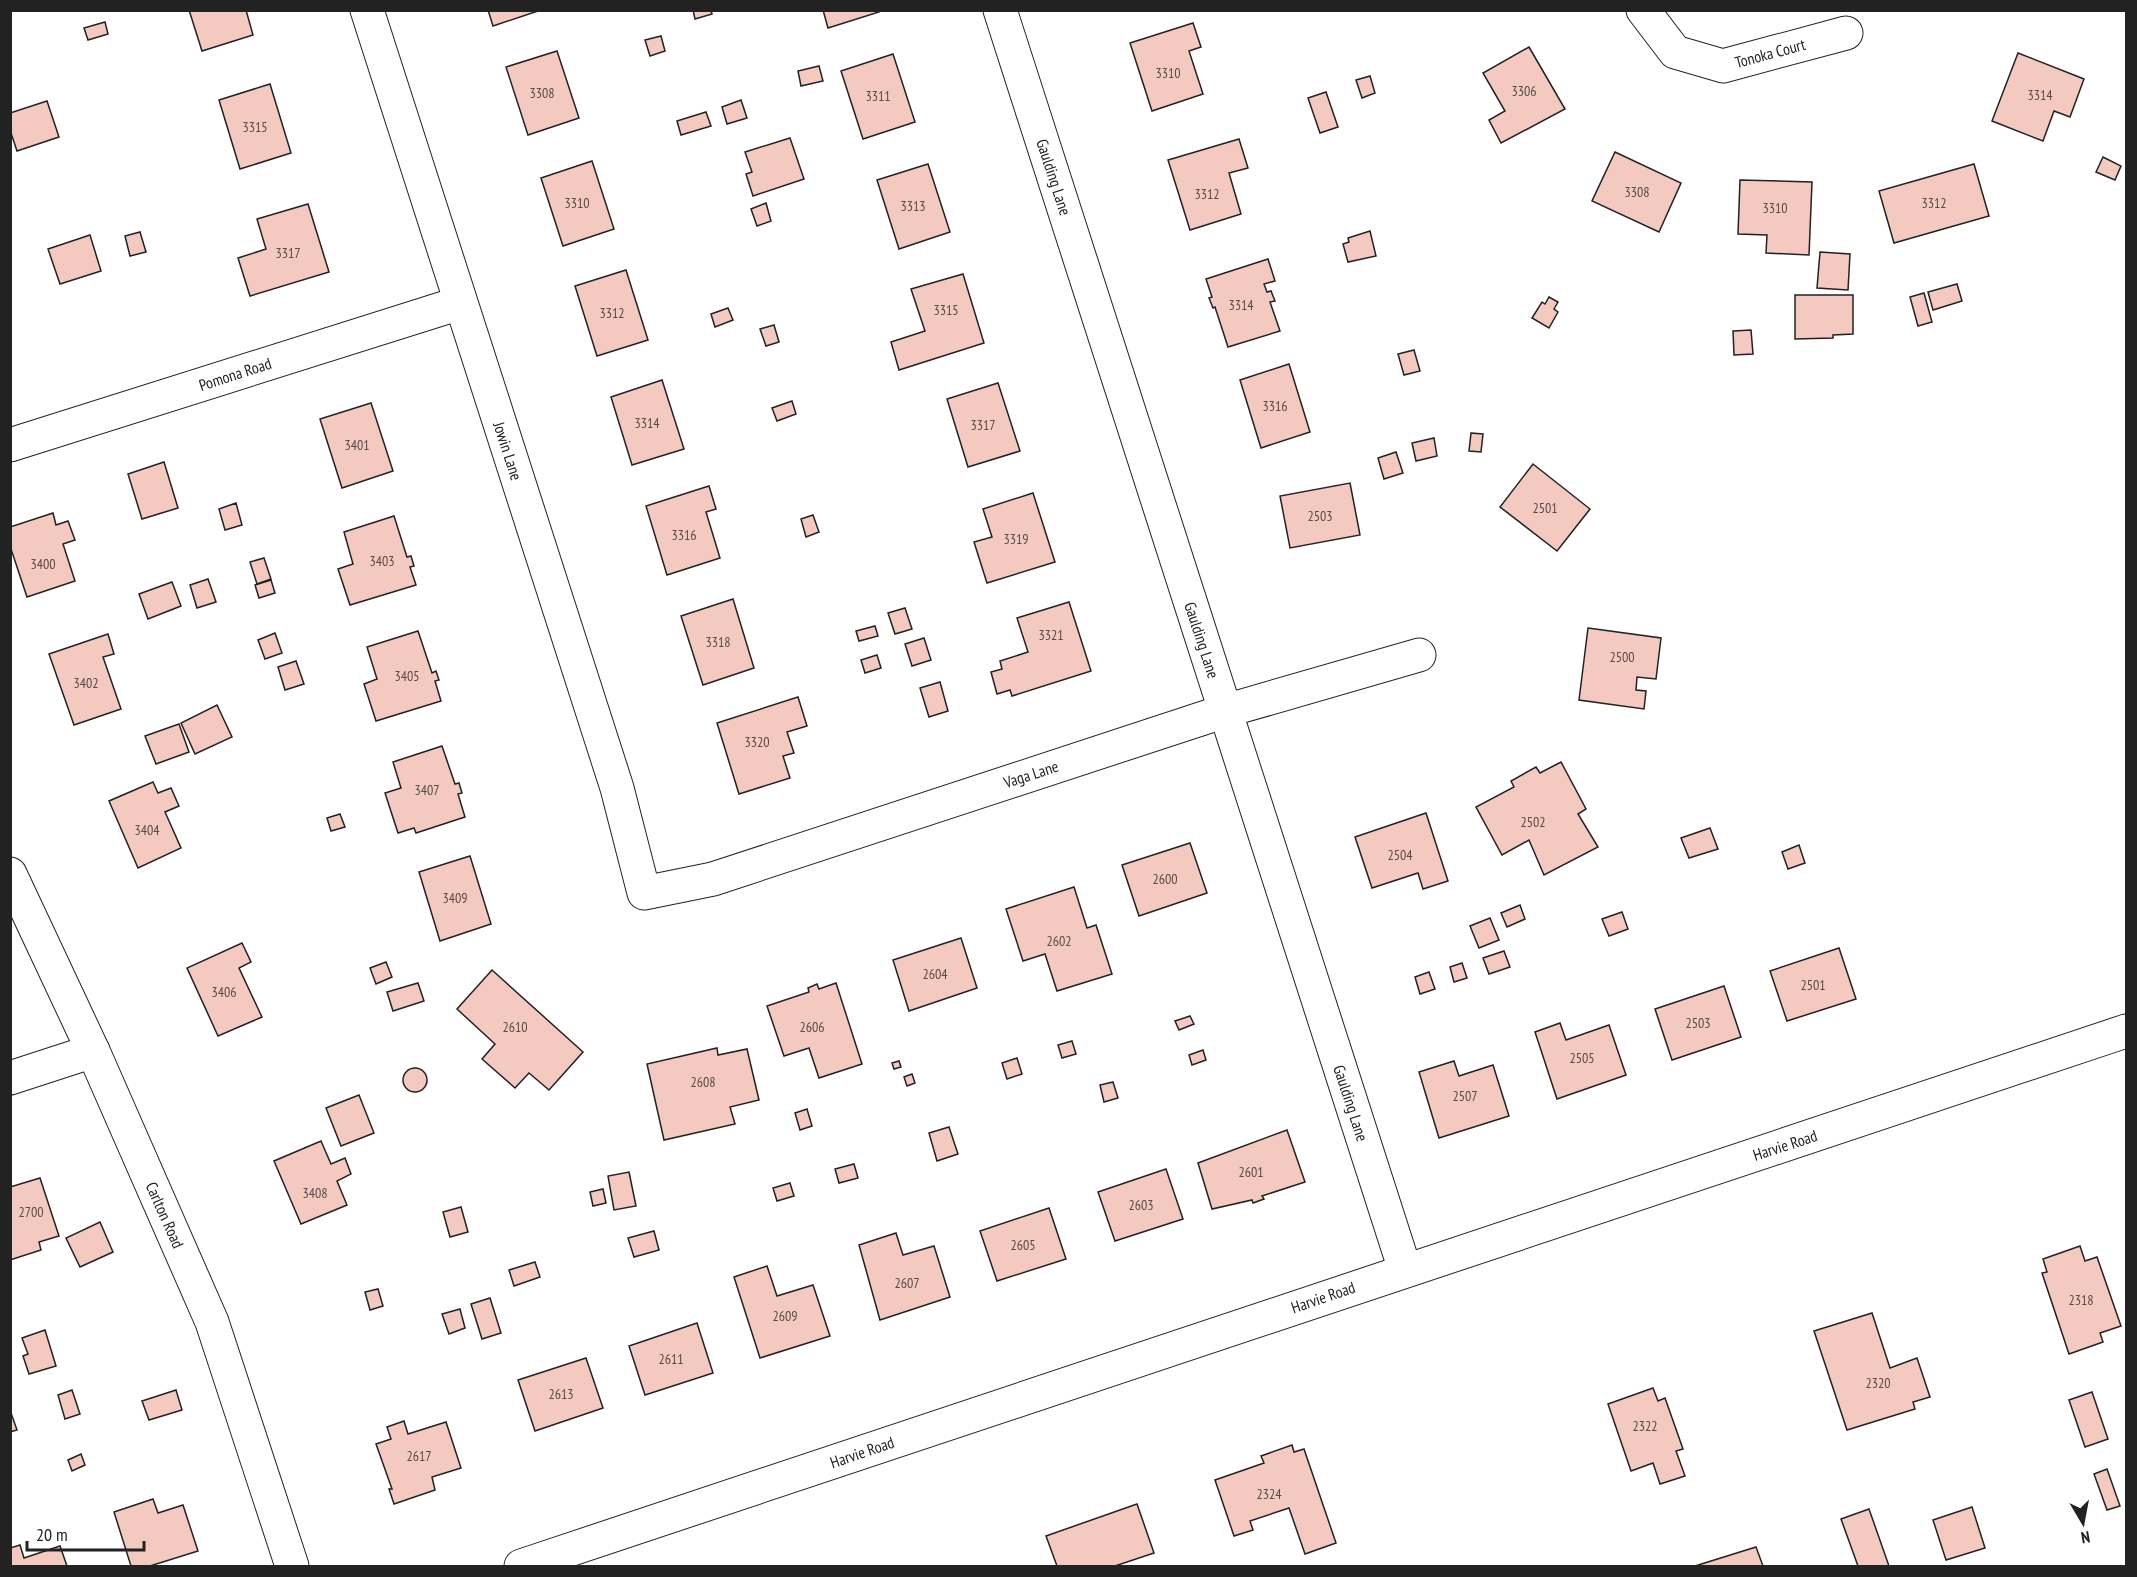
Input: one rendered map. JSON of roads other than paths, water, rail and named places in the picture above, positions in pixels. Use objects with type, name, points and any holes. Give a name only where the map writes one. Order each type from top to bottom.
[{"type":"street","name":"Jowin Lane","points":[[367,10],[617,788],[644,893]]},
{"type":"street","name":"Gaulding Lane","points":[[1000,10],[1405,1270]]},
{"type":"street","name":"Tonoka Court","points":[[1643,10],[1675,52],[1723,66],[1846,33]]},
{"type":"street","name":"Pomona Road","points":[[10,445],[460,303]]},
{"type":"street","name":"Vaga Lane","points":[[644,893],[713,879],[1225,711],[1419,655]]},
{"type":"street","name":"Carlton Road","points":[[10,874],[93,1051],[212,1322],[292,1566]]},
{"type":"street","name":"Harvie Road","points":[[520,1566],[2127,1031]]},
{"type":"street","points":[[10,1078],[93,1051]]}]
